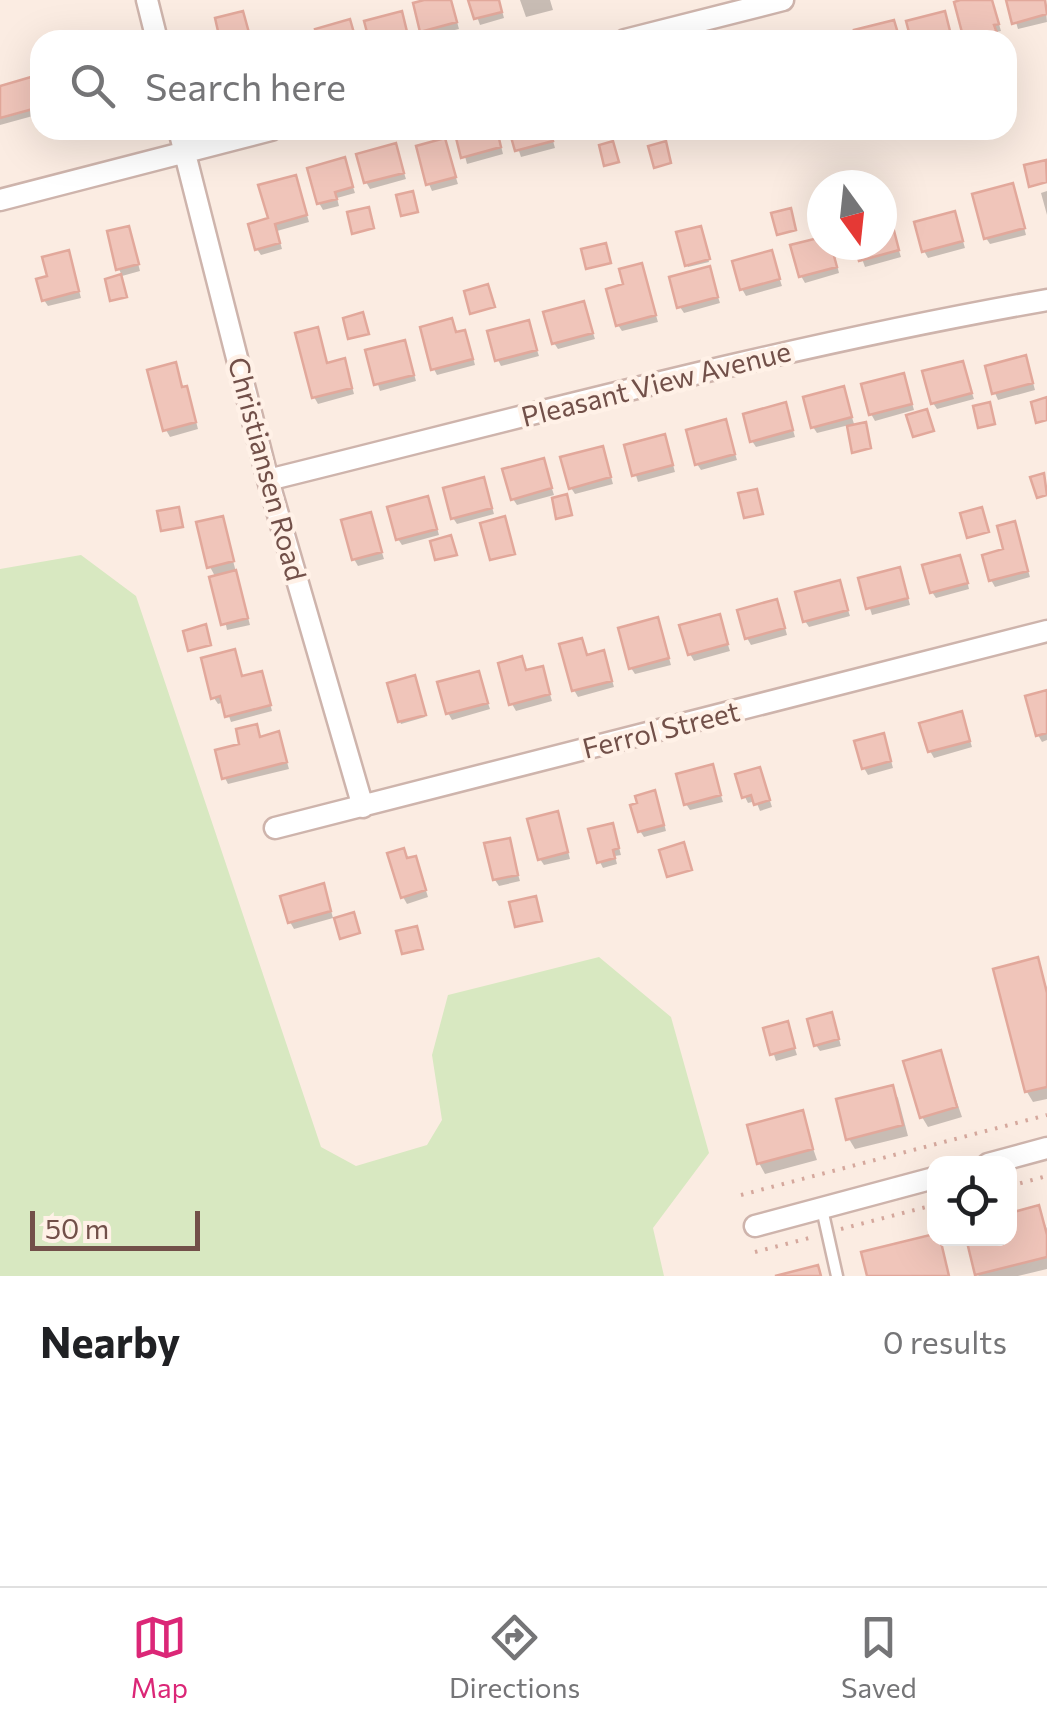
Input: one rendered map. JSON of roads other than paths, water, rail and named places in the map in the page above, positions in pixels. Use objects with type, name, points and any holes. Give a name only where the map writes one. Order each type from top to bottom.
[{"type":"street","points":[[147,0],[154,30]]},
{"type":"street","points":[[664,30],[783,0]]},
{"type":"street","name":"Christiansen Road","points":[[181,140],[268,480],[363,807]]},
{"type":"street","points":[[0,200],[231,140]]},
{"type":"street","name":"Pleasant View Avenue","points":[[268,480],[796,350],[1047,300]]},
{"type":"street","name":"Ferrol Street","points":[[275,828],[1047,631]]},
{"type":"street","points":[[1017,1156],[1047,1148]]},
{"type":"street","points":[[755,1226],[927,1180]]},
{"type":"lane","points":[[822,1208],[837,1276]]}]
